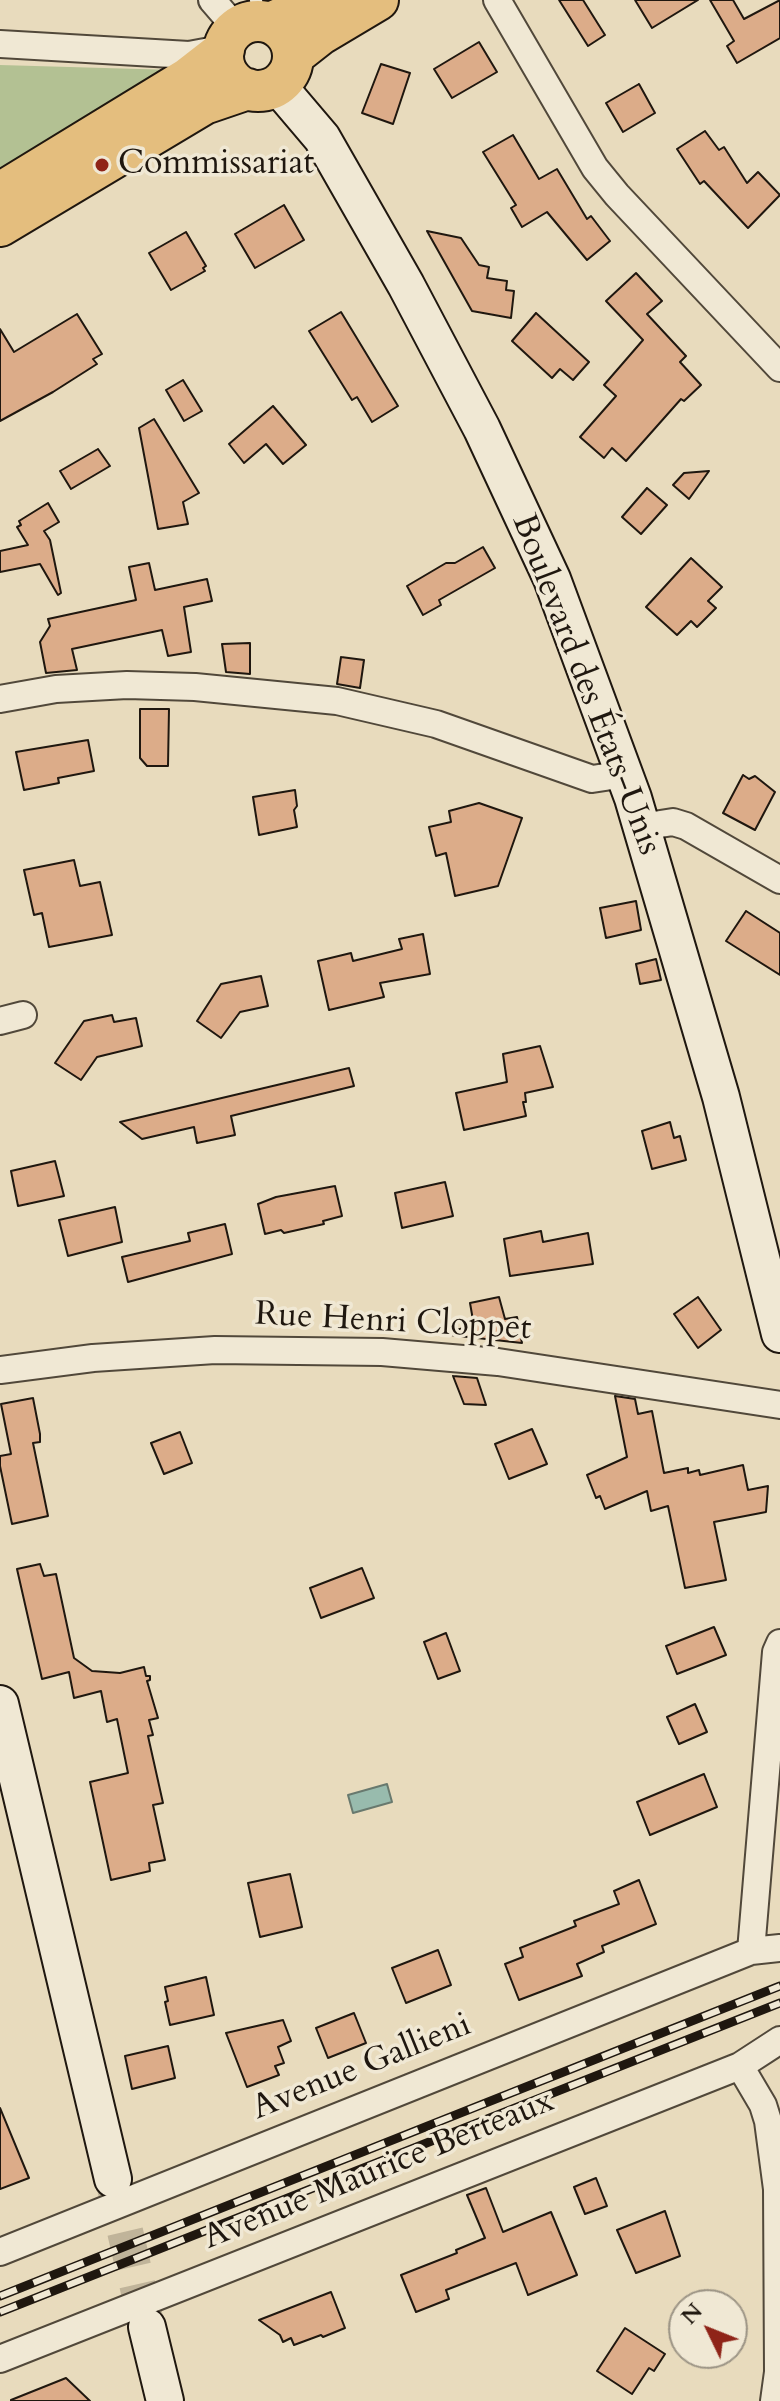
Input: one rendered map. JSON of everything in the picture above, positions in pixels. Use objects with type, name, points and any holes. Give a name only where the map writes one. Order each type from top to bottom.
[{"type":"main road","points":[[0,193],[188,78],[240,24],[322,0]]},
{"type":"main road","points":[[0,226],[204,104],[273,77],[321,34],[378,0]]},
{"type":"main road","points":[[240,24],[288,38],[273,77]]},
{"type":"main road","points":[[240,24],[228,72],[236,82],[273,77]]},
{"type":"street","points":[[497,0],[595,168],[780,368]]},
{"type":"street","points":[[0,44],[189,55],[240,24]]},
{"type":"street","name":"Boulevard des États-Unis","points":[[273,77],[322,138],[406,285],[482,429],[552,579],[625,774],[721,1097],[780,1334]]},
{"type":"street","points":[[0,699],[56,689],[127,685],[195,687],[337,701],[436,724],[592,779],[625,774]]},
{"type":"street","points":[[641,827],[673,822],[686,826],[780,880]]},
{"type":"street","name":"Rue Henri Cloppet","points":[[0,1370],[93,1358],[215,1350],[382,1352],[498,1362],[780,1405]]},
{"type":"street","points":[[780,1643],[776,1652],[751,1951],[780,1948]]},
{"type":"street","points":[[0,1704],[113,2179]]},
{"type":"street","name":"Avenue Gallieni","points":[[0,2252],[751,1951]]},
{"type":"street","name":"Avenue Maurice Berteaux","points":[[0,2359],[740,2066],[780,2040]]},
{"type":"street","points":[[740,2066],[763,2105],[768,2121],[777,2189],[779,2372],[774,2401]]},
{"type":"street","points":[[147,2327],[165,2401]]},
{"type":"green space","points":[[0,65],[174,70],[0,177]]},
{"type":"shaded area","points":[[387,1784],[392,1802],[353,1813],[348,1795]]},
{"type":"building","points":[[559,0],[583,0],[605,35],[588,46]]},
{"type":"building","points":[[635,0],[698,0],[652,28]]},
{"type":"building","points":[[710,0],[733,0],[744,19],[780,0],[780,38],[737,63],[727,46],[734,41]]},
{"type":"building","points":[[479,42],[497,72],[452,98],[434,69]]},
{"type":"building","points":[[381,64],[410,73],[393,124],[362,113]]},
{"type":"building","points":[[639,84],[655,113],[623,132],[606,103]]},
{"type":"building","points":[[705,131],[719,150],[724,147],[747,183],[758,172],[780,195],[748,228],[704,181],[700,184],[677,149]]},
{"type":"building","points":[[513,135],[539,179],[557,169],[587,219],[591,216],[610,241],[587,260],[547,212],[522,227],[511,208],[516,205],[483,152]]},
{"type":"building","points":[[284,205],[304,240],[255,268],[235,234]]},
{"type":"building","points":[[427,231],[461,238],[479,265],[489,267],[487,278],[507,281],[506,290],[514,291],[511,318],[472,311]]},
{"type":"building","points":[[186,232],[206,266],[203,268],[205,271],[171,290],[149,253]]},
{"type":"building","points":[[636,273],[662,301],[647,314],[686,356],[680,362],[701,385],[684,401],[681,399],[626,461],[612,448],[604,458],[580,437],[616,396],[604,385],[643,340],[606,301]]},
{"type":"building","points":[[341,312],[398,406],[372,422],[357,397],[352,400],[309,331]]},
{"type":"building","points":[[536,313],[589,362],[573,380],[560,369],[552,378],[512,341]]},
{"type":"building","points":[[77,314],[102,354],[93,359],[97,364],[0,421],[0,329],[14,352]]},
{"type":"building","points":[[183,380],[202,411],[184,421],[166,390]]},
{"type":"building","points":[[273,406],[306,445],[283,464],[266,444],[244,463],[229,444]]},
{"type":"building","points":[[154,419],[199,493],[183,502],[188,524],[158,529],[139,428]]},
{"type":"building","points":[[98,449],[110,466],[71,489],[60,471]]},
{"type":"building","points":[[709,471],[689,499],[673,485],[684,473]]},
{"type":"building","points":[[647,488],[667,505],[641,534],[622,517]]},
{"type":"building","points":[[48,503],[59,522],[44,531],[50,540],[61,593],[58,595],[40,564],[0,572],[0,551],[28,545],[17,527],[21,525],[19,521]]},
{"type":"building","points":[[483,547],[495,568],[439,600],[441,605],[423,615],[407,586],[446,563],[455,563]]},
{"type":"building","points":[[691,558],[722,587],[708,601],[716,608],[697,627],[691,621],[677,635],[646,607]]},
{"type":"building","points":[[149,563],[155,590],[207,579],[212,601],[184,607],[191,652],[168,656],[162,630],[72,649],[77,670],[46,673],[40,642],[50,626],[48,619],[136,600],[129,567]]},
{"type":"building","points":[[250,643],[250,674],[226,672],[222,644]]},
{"type":"building","points":[[341,657],[364,660],[360,688],[337,684]]},
{"type":"building","points":[[140,709],[169,709],[168,766],[147,766],[140,758]]},
{"type":"building","points":[[88,740],[94,771],[58,778],[59,783],[24,790],[16,752]]},
{"type":"building","points":[[743,775],[749,779],[755,776],[775,792],[755,830],[723,813]]},
{"type":"building","points":[[295,790],[297,827],[259,835],[253,797]]},
{"type":"building","points":[[479,803],[522,818],[498,886],[455,896],[446,853],[436,856],[429,827],[451,822],[449,811]]},
{"type":"building","points":[[74,860],[80,886],[100,882],[112,935],[49,947],[42,913],[34,915],[24,870]]},
{"type":"building","points":[[636,901],[641,930],[606,938],[600,908]]},
{"type":"building","points":[[746,911],[780,933],[780,975],[726,941]]},
{"type":"building","points":[[423,934],[430,974],[380,983],[384,997],[329,1010],[318,961],[351,953],[353,961],[402,949],[399,939]]},
{"type":"building","points":[[656,959],[661,980],[640,984],[636,964]]},
{"type":"building","points":[[261,976],[268,1006],[240,1012],[221,1038],[197,1021],[221,984]]},
{"type":"building","points":[[112,1015],[114,1022],[136,1018],[142,1046],[97,1057],[81,1080],[55,1063],[84,1021]]},
{"type":"building","points":[[540,1046],[553,1087],[525,1093],[526,1116],[464,1130],[456,1093],[507,1082],[503,1054]]},
{"type":"building","points":[[349,1068],[354,1086],[231,1116],[235,1135],[197,1143],[194,1127],[142,1139],[120,1122]]},
{"type":"building","points":[[670,1122],[674,1138],[680,1136],[686,1160],[652,1169],[642,1131]]},
{"type":"building","points":[[55,1161],[64,1196],[18,1206],[11,1171]]},
{"type":"building","points":[[445,1182],[453,1216],[402,1228],[395,1193]]},
{"type":"building","points":[[335,1186],[342,1216],[323,1221],[324,1224],[265,1234],[258,1204],[276,1197]]},
{"type":"building","points":[[115,1207],[122,1242],[68,1256],[59,1220]]},
{"type":"building","points":[[225,1224],[232,1254],[128,1282],[122,1257],[190,1241],[188,1233]]},
{"type":"building","points":[[541,1231],[543,1242],[588,1233],[593,1264],[510,1276],[504,1239]]},
{"type":"building","points":[[499,1297],[505,1319],[517,1317],[522,1343],[450,1335],[450,1331],[474,1326],[470,1303]]},
{"type":"building","points":[[698,1297],[721,1330],[698,1348],[674,1314]]},
{"type":"building","points":[[453,1376],[477,1378],[486,1405],[464,1404]]},
{"type":"building","points":[[615,1396],[635,1399],[638,1414],[652,1411],[664,1473],[688,1468],[688,1473],[699,1470],[700,1475],[743,1465],[748,1490],[768,1486],[766,1512],[714,1522],[726,1580],[685,1588],[668,1506],[651,1511],[647,1491],[605,1509],[600,1496],[596,1498],[587,1475],[627,1457]]},
{"type":"building","points":[[33,1398],[40,1442],[33,1443],[48,1516],[12,1524],[0,1466],[0,1456],[11,1454],[1,1404]]},
{"type":"building","points":[[532,1429],[547,1464],[509,1479],[495,1444]]},
{"type":"building","points":[[180,1432],[192,1463],[164,1474],[151,1443]]},
{"type":"building","points":[[40,1564],[44,1576],[56,1574],[74,1658],[92,1671],[120,1673],[144,1667],[146,1676],[150,1676],[147,1681],[158,1718],[149,1720],[153,1735],[148,1736],[163,1803],[153,1805],[165,1860],[149,1863],[150,1871],[111,1880],[90,1782],[128,1773],[117,1719],[107,1722],[101,1691],[74,1698],[69,1672],[42,1679],[17,1569]]},
{"type":"building","points":[[362,1568],[374,1598],[321,1618],[310,1588]]},
{"type":"building","points":[[714,1627],[726,1655],[677,1674],[666,1646]]},
{"type":"building","points":[[446,1633],[460,1671],[438,1679],[424,1642]]},
{"type":"building","points":[[695,1704],[707,1732],[679,1744],[667,1717]]},
{"type":"building","points":[[704,1774],[717,1807],[650,1835],[637,1802]]},
{"type":"building","points":[[290,1874],[302,1927],[260,1937],[248,1883]]},
{"type":"building","points":[[639,1880],[656,1924],[602,1946],[604,1952],[577,1964],[582,1976],[519,2000],[505,1964],[523,1957],[520,1948],[576,1926],[574,1921],[619,1904],[614,1891]]},
{"type":"building","points":[[438,1950],[451,1985],[406,2003],[392,1968]]},
{"type":"building","points":[[206,1977],[214,2015],[170,2025],[165,1987]]},
{"type":"building","points":[[354,2013],[366,2043],[328,2058],[316,2028]]},
{"type":"building","points":[[283,2020],[291,2041],[278,2047],[284,2063],[275,2066],[279,2075],[247,2087],[226,2033]]},
{"type":"building","points":[[168,2046],[175,2078],[132,2089],[125,2056]]},
{"type":"building","points":[[0,2108],[29,2178],[0,2189]]},
{"type":"building","points":[[596,2178],[607,2206],[585,2214],[574,2187]]},
{"type":"building","points":[[486,2188],[503,2232],[551,2212],[577,2275],[528,2295],[516,2263],[446,2290],[449,2299],[416,2312],[401,2275],[457,2253],[456,2250],[485,2238],[467,2195]]},
{"type":"building","points":[[665,2211],[680,2256],[636,2273],[617,2230]]},
{"type":"building","points":[[331,2292],[345,2328],[323,2337],[321,2335],[294,2345],[291,2338],[283,2342],[280,2335],[259,2320]]},
{"type":"building","points":[[625,2328],[665,2354],[654,2371],[649,2368],[632,2394],[597,2371]]},
{"type":"building","points":[[66,2378],[90,2401],[11,2401],[11,2400]]},
{"type":"tunnel","points":[[113,2179],[147,2327]]},
{"type":"railway","points":[[0,2296],[780,1986]]},
{"type":"railway","points":[[0,2312],[780,2003]]},
{"type":"place","name":"Commissariat","points":[[102,165]]}]
